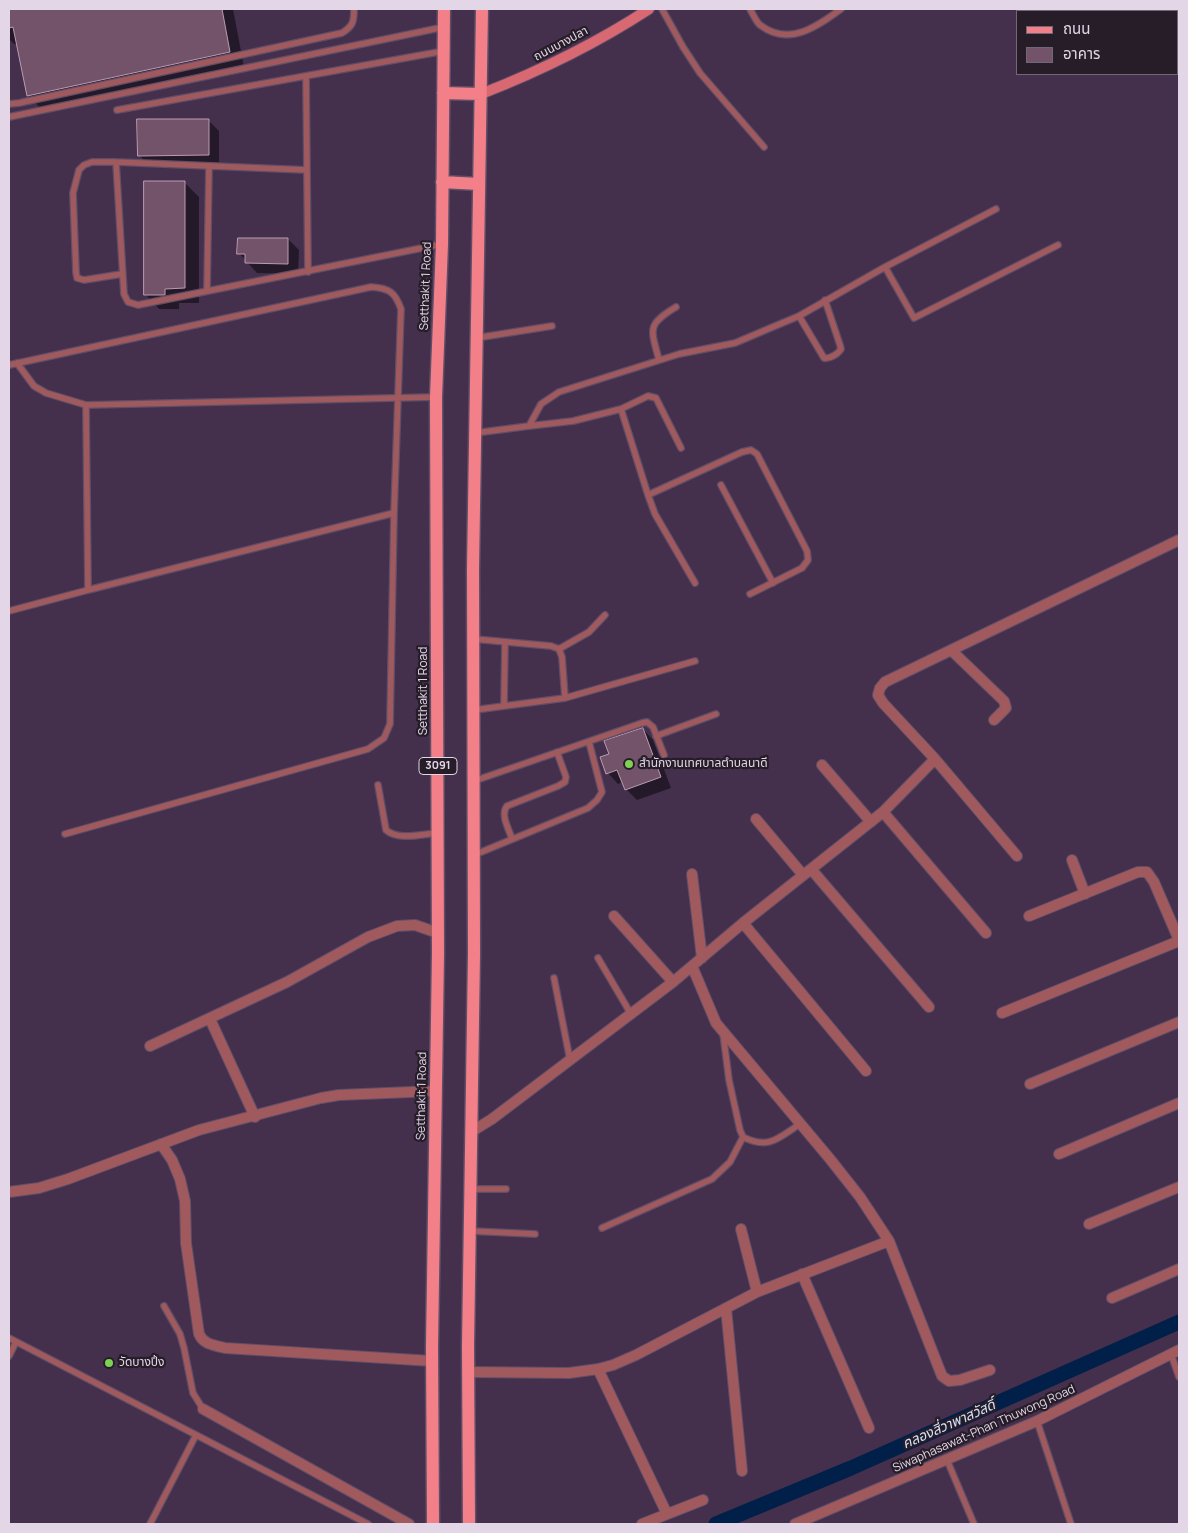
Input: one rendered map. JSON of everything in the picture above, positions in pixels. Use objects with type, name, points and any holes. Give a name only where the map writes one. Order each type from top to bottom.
[{"type":"main road","name":"Setthakit 1 Road","points":[[433,1524],[432,1360],[438,933],[436,397],[442,244],[444,9]]},
{"type":"main road","name":"3091","points":[[469,1524],[468,1372],[474,855],[475,433],[482,9]]},
{"type":"main road","points":[[444,93],[481,94]]},
{"type":"main road","points":[[442,182],[478,184]]},
{"type":"street","name":"ถนนบางปลา","points":[[481,94],[528,76],[604,36],[649,9]]},
{"type":"street","points":[[1017,856],[878,695],[880,688],[885,682],[1179,540]]},
{"type":"street","points":[[951,650],[1004,701],[1006,708],[994,720]]},
{"type":"street","points":[[471,1132],[492,1119],[674,982],[743,923],[883,812],[934,759]]},
{"type":"street","points":[[822,765],[871,822]]},
{"type":"street","points":[[883,812],[986,933]]},
{"type":"street","points":[[756,819],[807,872],[929,1007]]},
{"type":"street","points":[[1072,860],[1084,894]]},
{"type":"street","points":[[1002,1013],[1179,940],[1154,882],[1147,872],[1138,872],[1028,916]]},
{"type":"street","points":[[692,874],[702,958]]},
{"type":"street","points":[[614,916],[674,982]]},
{"type":"street","points":[[743,923],[866,1071]]},
{"type":"street","points":[[150,1046],[287,982],[368,938],[397,926],[415,925],[438,933]]},
{"type":"street","points":[[692,966],[716,1023],[860,1197],[889,1240],[942,1376],[949,1381],[960,1380],[990,1370]]},
{"type":"street","points":[[210,1019],[255,1116]]},
{"type":"street","points":[[1030,1084],[1179,1022]]},
{"type":"street","points":[[9,1192],[39,1188],[199,1130],[339,1095],[436,1091]]},
{"type":"street","points":[[1059,1154],[1179,1103]]},
{"type":"street","points":[[161,1144],[172,1160],[180,1179],[185,1201],[186,1243],[199,1334],[202,1340],[210,1345],[225,1348],[432,1360]]},
{"type":"street","points":[[1090,1224],[1179,1186]]},
{"type":"street","points":[[741,1229],[757,1292]]},
{"type":"street","points":[[468,1372],[569,1373],[598,1369],[636,1355],[757,1292],[889,1240]]},
{"type":"street","points":[[1112,1298],[1179,1269]]},
{"type":"street","points":[[802,1274],[869,1428]]},
{"type":"street","points":[[726,1308],[742,1471]]},
{"type":"street","name":"Siwaphasawat-Phan Thuwong Road","points":[[795,1524],[1037,1421],[1175,1352]]},
{"type":"street","points":[[598,1369],[667,1514]]},
{"type":"street","points":[[203,1409],[409,1524]]},
{"type":"street","points":[[642,1524],[703,1500]]},
{"type":"lane","points":[[9,104],[342,33],[351,28],[354,21],[354,9]]},
{"type":"lane","points":[[662,9],[683,48],[700,72],[764,147]]},
{"type":"lane","points":[[750,9],[759,24],[779,35],[792,36],[824,21],[841,9]]},
{"type":"lane","points":[[9,118],[444,27]]},
{"type":"lane","points":[[117,110],[444,51]]},
{"type":"lane","points":[[306,76],[308,272]]},
{"type":"lane","points":[[122,274],[84,280],[78,278],[76,272],[73,193],[79,170],[84,165],[92,162],[116,162],[307,170]]},
{"type":"lane","points":[[116,162],[124,294],[128,302],[138,305],[442,244]]},
{"type":"lane","points":[[207,292],[209,166]]},
{"type":"lane","points":[[529,426],[541,404],[559,392],[679,354],[735,343],[799,316],[885,267],[996,209]]},
{"type":"lane","points":[[885,267],[914,318],[1058,246]]},
{"type":"lane","points":[[9,365],[371,287],[385,288],[397,298],[401,309],[394,513],[390,724],[384,738],[368,749],[65,834]]},
{"type":"lane","points":[[799,316],[824,358],[839,352],[841,349],[840,345],[825,300]]},
{"type":"lane","points":[[659,360],[653,336],[654,326],[659,318],[676,308]]},
{"type":"lane","points":[[476,338],[552,326]]},
{"type":"lane","points":[[17,363],[34,386],[46,393],[86,405],[436,397]]},
{"type":"lane","points":[[475,433],[573,421],[621,409],[648,396],[656,398],[681,448]]},
{"type":"lane","points":[[86,405],[88,590]]},
{"type":"lane","points":[[621,409],[656,514],[695,583]]},
{"type":"lane","points":[[648,494],[742,452],[751,450],[757,454],[807,552],[808,560],[802,568],[750,594]]},
{"type":"lane","points":[[721,485],[773,583]]},
{"type":"lane","points":[[9,611],[394,513]]},
{"type":"lane","points":[[559,649],[589,632],[605,614]]},
{"type":"lane","points":[[474,639],[551,646],[559,649],[562,657],[565,698]]},
{"type":"lane","points":[[504,706],[505,642]]},
{"type":"lane","points":[[474,710],[565,698],[695,661]]},
{"type":"lane","points":[[656,736],[716,714]]},
{"type":"lane","points":[[474,781],[647,722],[653,727],[664,755]]},
{"type":"lane","points":[[474,855],[588,808],[597,800],[602,792],[589,742]]},
{"type":"lane","points":[[512,839],[504,816],[504,809],[507,806],[565,782],[566,777],[557,752]]},
{"type":"lane","points":[[378,785],[386,830],[390,834],[398,836],[438,833]]},
{"type":"lane","points":[[598,958],[631,1014]]},
{"type":"lane","points":[[554,978],[570,1060]]},
{"type":"lane","points":[[723,1032],[729,1080],[743,1137],[754,1143],[764,1144],[774,1141],[800,1124]]},
{"type":"lane","points":[[602,1228],[712,1179],[730,1162],[743,1137]]},
{"type":"lane","points":[[470,1189],[506,1189]]},
{"type":"lane","points":[[470,1231],[535,1234]]},
{"type":"lane","points":[[164,1306],[180,1334],[193,1393],[203,1409]]},
{"type":"lane","points":[[9,1338],[368,1524]]},
{"type":"lane","points":[[9,1356],[16,1342]]},
{"type":"lane","points":[[1175,1352],[1179,1378]]},
{"type":"lane","points":[[1037,1421],[1071,1524]]},
{"type":"lane","points":[[150,1524],[196,1435]]},
{"type":"lane","points":[[947,1460],[974,1524]]},
{"type":"building","points":[[9,9],[222,9],[230,52],[27,96],[13,27],[9,28]]},
{"type":"building","points":[[137,119],[209,119],[209,155],[138,156]]},
{"type":"building","points":[[144,181],[185,181],[185,288],[165,289],[165,295],[144,295]]},
{"type":"building","points":[[238,238],[288,238],[288,264],[245,263],[245,254],[237,254]]},
{"type":"building","name":"สำนักงานเทศบาลตำบลนาดี","points":[[643,728],[661,777],[625,790],[617,770],[606,774],[600,757],[609,754],[604,741]]},
{"type":"waterway","name":"คลองสี่วาพาสวัสดิ์","points":[[716,1524],[851,1468],[1179,1322]]},
{"type":"place","name":"สำนักงานเทศบาลตำบลนาดี","points":[[629,764]]},
{"type":"place","name":"วัดบางปิ้ง","points":[[109,1363]]}]
